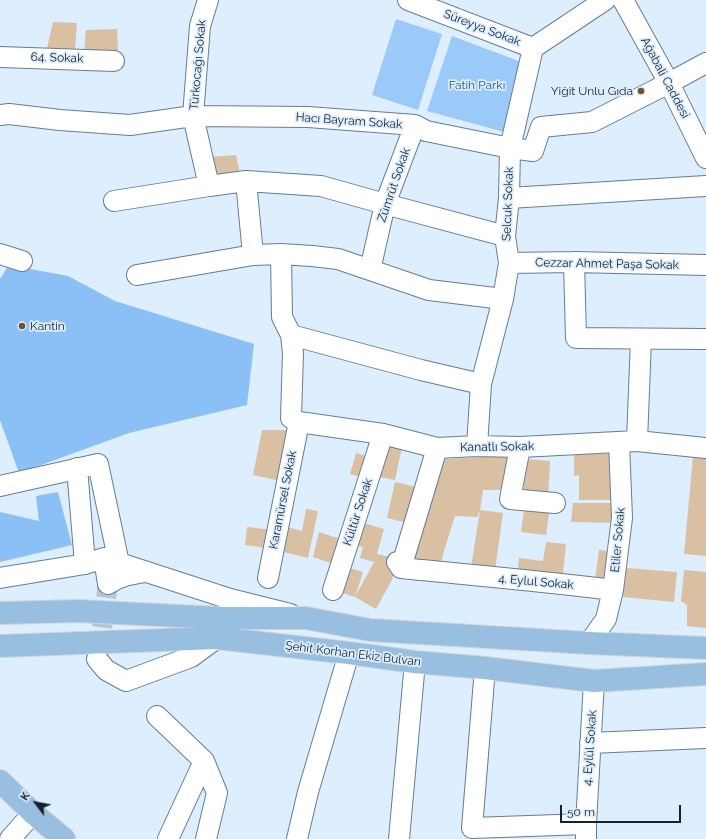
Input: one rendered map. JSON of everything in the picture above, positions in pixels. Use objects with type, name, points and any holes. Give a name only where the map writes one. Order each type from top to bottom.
[{"type":"main road","points":[[0,612],[78,611],[219,618],[306,618],[370,630],[589,643],[706,648]]},
{"type":"main road","name":"Şehit Korhan Ekiz Bulvarı","points":[[0,646],[217,638],[415,662],[485,668],[594,681],[706,674]]},
{"type":"main road","points":[[0,781],[33,813],[64,839]]},
{"type":"street","name":"Türkocağı Sokak","points":[[208,0],[200,26],[194,116],[209,186]]},
{"type":"street","name":"Süreyya Sokak","points":[[408,0],[533,48]]},
{"type":"street","points":[[533,48],[605,0]]},
{"type":"street","name":"Ağabali Caddesi","points":[[623,0],[669,83],[706,158]]},
{"type":"street","name":"Selcuk Sokak","points":[[477,446],[481,384],[503,299],[509,263],[505,236],[509,198],[510,148],[533,48]]},
{"type":"street","name":"64. Sokak","points":[[0,57],[114,61]]},
{"type":"street","points":[[669,83],[706,63]]},
{"type":"street","name":"Hacı Bayram Sokak","points":[[0,115],[9,114],[130,126],[194,116],[308,117],[415,125],[426,131],[510,148],[534,151],[541,127],[592,122],[669,83]]},
{"type":"street","name":"Zümrüt Sokak","points":[[370,270],[385,204],[415,125]]},
{"type":"street","points":[[246,181],[253,255]]},
{"type":"street","points":[[114,201],[246,181],[321,186],[505,236]]},
{"type":"street","points":[[509,198],[706,186]]},
{"type":"street","points":[[0,254],[22,261]]},
{"type":"street","points":[[281,254],[282,317],[291,335],[421,370],[481,384]]},
{"type":"street","points":[[137,275],[253,255],[281,254],[312,256],[338,260],[429,290],[503,299]]},
{"type":"street","points":[[574,262],[576,338],[706,339]]},
{"type":"street","name":"Cezzar Ahmet Paşa Sokak","points":[[509,263],[574,262],[706,266]]},
{"type":"street","name":"Karamürsel Sokak","points":[[268,578],[295,420],[291,335]]},
{"type":"street","name":"Etiler Sokak","points":[[613,590],[622,518],[628,441],[641,339]]},
{"type":"street","name":"Kanatlı Sokak","points":[[295,420],[383,434],[437,448],[477,446],[520,447],[628,441],[706,448]]},
{"type":"street","name":"Kültür Sokak","points":[[333,590],[383,434]]},
{"type":"street","points":[[520,447],[510,499],[555,503]]},
{"type":"street","name":"4. Eylul Sokak","points":[[437,448],[399,565],[494,578],[517,578],[613,590]]},
{"type":"street","points":[[0,486],[98,464],[112,560],[108,584],[117,578],[129,574],[148,572]]},
{"type":"street","points":[[77,468],[85,564]]},
{"type":"street","points":[[0,578],[112,560],[230,599],[306,618]]},
{"type":"street","points":[[589,643],[606,619],[613,590]]},
{"type":"street","points":[[97,659],[106,670],[126,681],[191,657],[217,638]]},
{"type":"street","points":[[297,839],[308,792],[349,653]]},
{"type":"street","points":[[399,839],[415,662]]},
{"type":"street","points":[[485,668],[472,828],[586,832]]},
{"type":"street","name":"4. Eylül Sokak","points":[[586,832],[594,681]]},
{"type":"street","points":[[157,716],[204,761],[217,793],[206,839]]},
{"type":"street","points":[[590,743],[706,738]]},
{"type":"street","points":[[168,839],[204,761]]},
{"type":"street","points":[[10,839],[33,813]]},
{"type":"green space","points":[[396,19],[442,34],[418,110],[372,95]]},
{"type":"green space","name":"Fatih Parkı","points":[[452,36],[524,63],[508,133],[427,111]]},
{"type":"shaded area","points":[[9,265],[68,276],[115,301],[254,344],[247,405],[129,433],[19,473],[0,420],[0,279]]},
{"type":"shaded area","points":[[58,492],[72,545],[0,562],[0,512],[39,521],[36,496]]},
{"type":"building","points":[[53,22],[77,23],[75,50],[47,48]]},
{"type":"building","points":[[117,29],[118,51],[84,53],[86,30]]},
{"type":"building","points":[[236,155],[240,174],[212,182],[211,157]]},
{"type":"building","points":[[262,430],[287,430],[285,482],[253,475]]},
{"type":"building","points":[[381,443],[402,447],[395,480],[374,476]]},
{"type":"building","points":[[356,453],[369,457],[363,478],[350,474]]},
{"type":"building","points":[[574,454],[618,454],[617,500],[579,500],[579,475],[574,476]]},
{"type":"building","points":[[515,455],[512,490],[483,490],[480,510],[477,517],[455,516],[439,572],[405,564],[439,457],[447,459]]},
{"type":"building","points":[[693,456],[706,457],[706,556],[684,554]]},
{"type":"building","points":[[526,459],[550,461],[548,499],[523,499]]},
{"type":"building","points":[[395,482],[421,488],[412,524],[387,518]]},
{"type":"building","points":[[573,503],[621,503],[621,523],[571,522]]},
{"type":"building","points":[[306,509],[318,511],[308,558],[279,551],[284,526],[302,531]]},
{"type":"building","points":[[480,510],[503,513],[494,578],[470,574]]},
{"type":"building","points":[[524,510],[549,513],[546,535],[521,532]]},
{"type":"building","points":[[360,522],[384,529],[377,554],[398,559],[392,580],[376,609],[355,597],[374,562],[360,558],[363,547],[354,545]]},
{"type":"building","points":[[247,527],[273,530],[268,548],[245,545]]},
{"type":"building","points":[[319,532],[347,541],[339,566],[313,557]]},
{"type":"building","points":[[546,542],[566,544],[562,583],[517,578],[519,558],[543,561]]},
{"type":"building","points":[[599,550],[618,552],[614,582],[595,580]]},
{"type":"building","points":[[340,565],[363,572],[355,597],[333,590]]},
{"type":"building","points":[[626,568],[677,572],[674,602],[623,597]]},
{"type":"building","points":[[684,570],[706,572],[706,628],[687,626],[687,605],[681,601]]},
{"type":"tunnel","points":[[98,657],[108,584]]},
{"type":"place","name":"Yiğit Unlu Gıda","points":[[641,91]]},
{"type":"place","name":"Kantin","points":[[22,326]]}]
